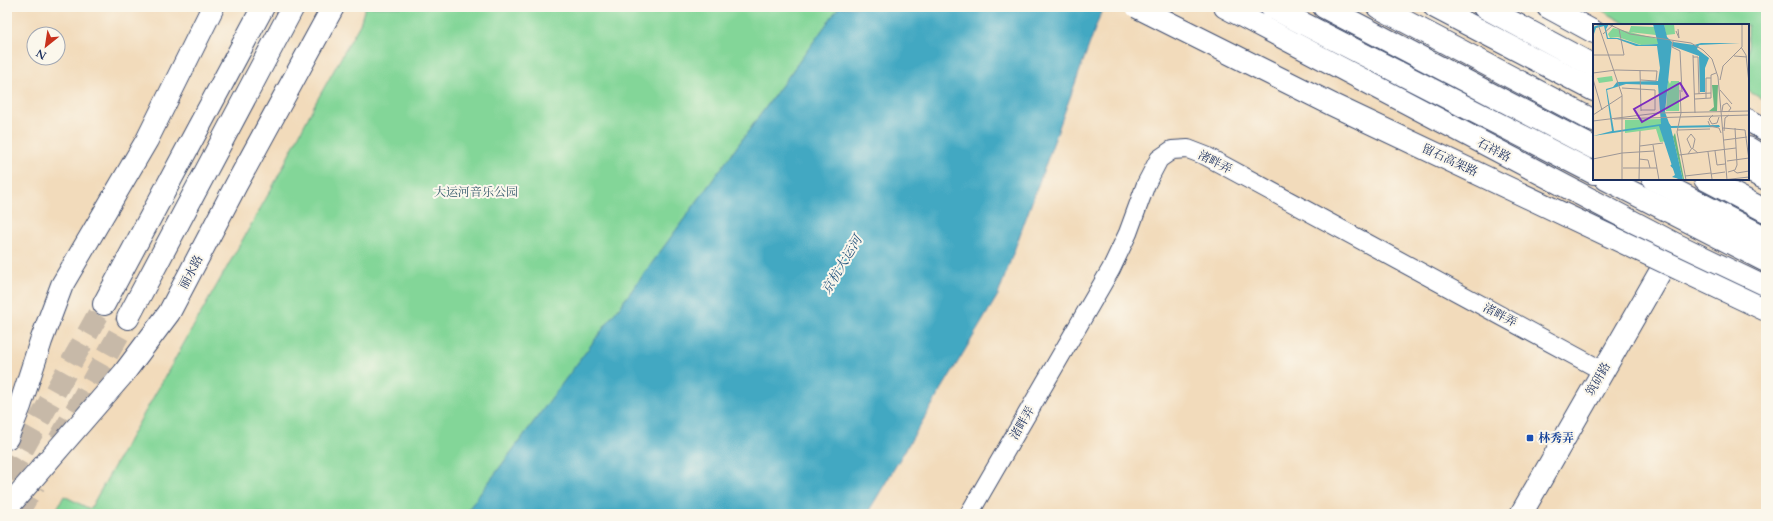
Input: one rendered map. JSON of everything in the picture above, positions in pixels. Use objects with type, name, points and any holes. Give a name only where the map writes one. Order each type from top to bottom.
[{"type":"main road","points":[[7,438],[20,406],[40,341],[62,285],[147,140],[213,7]]},
{"type":"main road","points":[[104,304],[263,7]]},
{"type":"main road","points":[[128,318],[293,7]]},
{"type":"main road","name":"丽水路","points":[[7,508],[124,373],[169,313],[236,185],[333,7]]},
{"type":"main road","name":"留石高架路","points":[[1137,7],[1333,105],[1766,310]]},
{"type":"main road","name":"石祥路","points":[[1225,7],[1675,244],[1766,288]]},
{"type":"main road","points":[[1271,7],[1593,172]]},
{"type":"main road","points":[[1324,7],[1593,147]]},
{"type":"main road","points":[[1378,7],[1593,119]]},
{"type":"main road","points":[[1435,7],[1593,89]]},
{"type":"main road","points":[[1484,7],[1593,65]]},
{"type":"main road","points":[[1548,7],[1593,31]]},
{"type":"main road","points":[[1749,121],[1766,130]]},
{"type":"main road","points":[[1749,149],[1766,159]]},
{"type":"main road","points":[[1749,170],[1766,179]]},
{"type":"main road","points":[[1608,180],[1766,261]]},
{"type":"main road","points":[[1655,180],[1766,238]]},
{"type":"main road","points":[[1707,180],[1766,211]]},
{"type":"main road","name":"筑研路","points":[[1521,514],[1675,244]]},
{"type":"street","name":"渚畔弄","points":[[969,514],[1111,269],[1128,233],[1146,184],[1159,159],[1172,150],[1188,149],[1206,156],[1603,371]]},
{"type":"green space","name":"大运河音乐公园","points":[[365,7],[839,7],[644,274],[465,514],[54,514],[64,496],[90,509],[273,186],[316,102],[360,24]]},
{"type":"green space","points":[[1596,7],[1766,7],[1766,101],[1749,92],[1749,24],[1626,24]]},
{"type":"water","name":"京杭大运河","points":[[839,7],[1103,7],[998,295],[867,514],[465,514],[644,274]]},
{"type":"tunnel","points":[[7,478],[104,304]]},
{"type":"tunnel","points":[[59,440],[128,318]]},
{"type":"tunnel","points":[[17,514],[35,484]]},
{"type":"place","name":"林秀弄","points":[[1530,438]]}]
